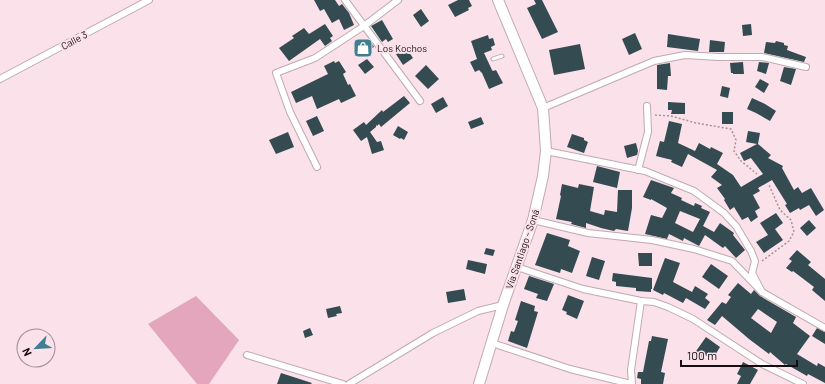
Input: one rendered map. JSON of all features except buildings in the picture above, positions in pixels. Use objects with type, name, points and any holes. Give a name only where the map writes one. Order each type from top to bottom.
[{"type":"main road","name":"Vía Santiago - Soná","points":[[479,384],[503,305],[533,220],[543,176],[546,151],[543,108],[498,0]]},
{"type":"street","name":"Calle 3","points":[[0,79],[149,0]]},
{"type":"street","points":[[345,0],[420,101]]},
{"type":"street","points":[[317,167],[290,112],[276,73],[315,58],[364,26],[398,0]]},
{"type":"street","points":[[543,108],[654,61],[684,55],[762,57],[806,67]]},
{"type":"street","points":[[638,170],[648,132],[646,106]]},
{"type":"street","points":[[546,151],[645,171],[694,191],[724,212],[736,226],[752,251],[755,261],[752,273],[762,292]]},
{"type":"street","points":[[533,220],[588,233],[652,240],[694,249],[732,261],[762,292],[825,328]]},
{"type":"street","points":[[517,267],[583,289],[641,301],[654,302],[693,319],[762,364],[803,384]]},
{"type":"street","points":[[492,343],[570,369],[631,384],[631,370],[641,301]]},
{"type":"street","points":[[349,384],[433,333],[478,311],[503,305]]},
{"type":"street","points":[[247,355],[343,384]]},
{"type":"lane","points":[[493,59],[502,56]]},
{"type":"path","points":[[647,115],[671,116],[696,123],[731,129],[736,140],[734,151],[741,161],[757,174]]},
{"type":"path","points":[[753,266],[789,241],[794,232],[792,220],[780,210],[769,185]]},
{"type":"shaded area","points":[[196,296],[239,340],[209,384],[197,384],[148,324]]},
{"type":"place","name":"Los Kochos","points":[[363,48]]}]
